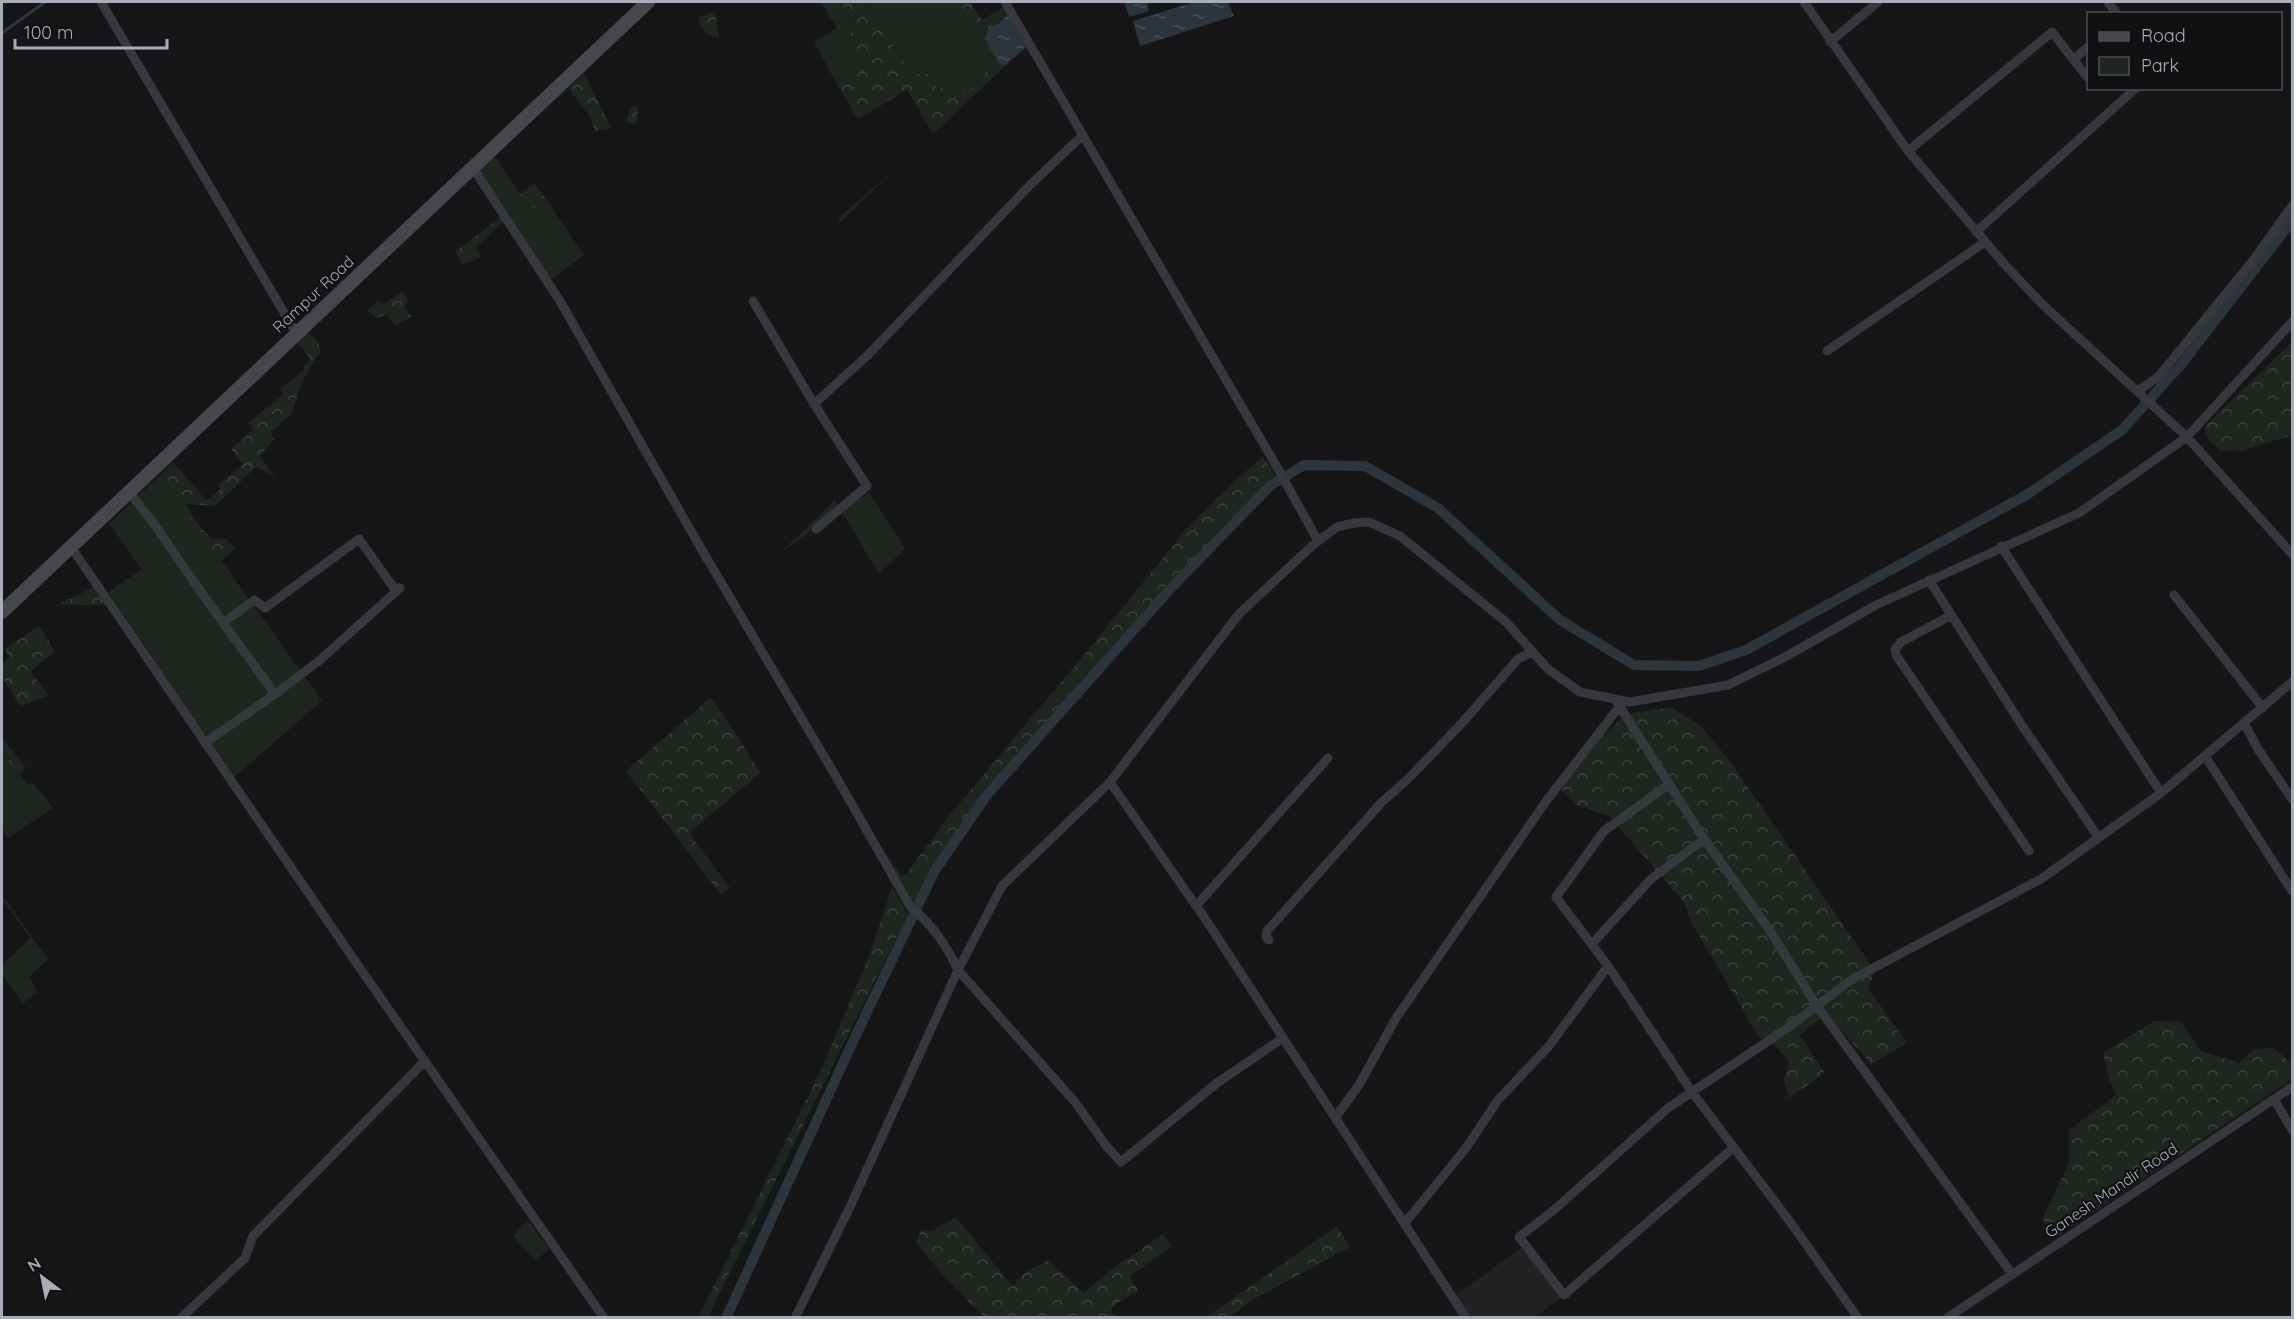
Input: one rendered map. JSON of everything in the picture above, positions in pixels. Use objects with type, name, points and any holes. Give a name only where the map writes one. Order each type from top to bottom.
[{"type":"main road","name":"Rampur Road","points":[[2,612],[648,2]]},
{"type":"street","points":[[101,2],[296,333]]},
{"type":"street","points":[[1005,2],[1277,467],[1318,542]]},
{"type":"street","points":[[1804,2],[1908,151],[1976,232],[2043,305],[2187,437],[2292,554]]},
{"type":"street","points":[[1830,42],[1878,2]]},
{"type":"street","points":[[2045,23],[2087,77]]},
{"type":"street","points":[[1908,151],[2052,32]]},
{"type":"street","points":[[2074,59],[2087,48]]},
{"type":"street","points":[[1976,232],[2134,90]]},
{"type":"street","points":[[814,404],[868,355],[1030,184],[1083,135]]},
{"type":"street","points":[[473,168],[560,301],[699,545],[910,906],[927,921],[947,947],[958,970],[1075,1102],[1120,1162],[1217,1083],[1283,1038]]},
{"type":"street","points":[[2140,393],[2159,376],[2254,260],[2292,206]]},
{"type":"street","points":[[1827,351],[1985,242]]},
{"type":"street","points":[[753,301],[814,404],[867,486],[816,529]]},
{"type":"street","points":[[795,1317],[849,1209],[958,970],[1002,886],[1110,782],[1239,614],[1337,527],[1369,522],[1400,536],[1506,622],[1548,669],[1580,692],[1617,703],[1728,685],[1787,656],[1876,605],[2001,546],[2079,513],[2187,437],[2292,322]]},
{"type":"street","points":[[129,492],[275,694]]},
{"type":"street","points":[[205,743],[320,660],[400,588],[394,588],[359,539],[265,608],[254,600],[223,622]]},
{"type":"street","points":[[2001,546],[2161,793]]},
{"type":"street","points":[[71,547],[424,1061],[604,1317]]},
{"type":"street","points":[[1929,580],[2020,724],[2099,838]]},
{"type":"street","points":[[2174,596],[2263,708]]},
{"type":"street","points":[[1950,616],[1901,642],[1895,649],[1896,655],[2029,851]]},
{"type":"street","points":[[1269,940],[1266,937],[1267,931],[1336,851],[1462,723],[1518,659],[1533,651]]},
{"type":"street","points":[[1733,1148],[1564,1295],[1519,1237],[1554,1210],[1668,1108],[1817,1006],[1851,980],[2041,879],[2161,793],[2292,682]]},
{"type":"street","points":[[1617,703],[1668,785],[1769,929],[1817,1006],[2013,1274]]},
{"type":"street","points":[[1335,1118],[1359,1085],[1396,1018],[1617,703]]},
{"type":"street","points":[[2244,723],[2258,749],[2292,799]]},
{"type":"street","points":[[2205,756],[2292,891]]},
{"type":"street","points":[[1196,906],[1328,758]]},
{"type":"street","points":[[1110,782],[1196,906],[1466,1317]]},
{"type":"street","points":[[1668,785],[1604,831],[1556,897],[1608,966],[1692,1092],[1791,1223],[1858,1317]]},
{"type":"street","points":[[1592,944],[1651,879],[1704,839]]},
{"type":"street","points":[[1404,1224],[1466,1148],[1498,1100],[1549,1046],[1608,966]]},
{"type":"street","points":[[181,1317],[245,1258],[253,1236],[424,1061]]},
{"type":"street","name":"Ganesh Mandir Road","points":[[1947,1317],[2292,1087]]},
{"type":"street","points":[[2274,1099],[2292,1130]]},
{"type":"shaded area","points":[[1526,1244],[1564,1295],[1534,1318],[1470,1317],[1455,1296]]},
{"type":"green space","points":[[821,2],[840,2],[855,25],[847,43],[858,57],[856,71],[842,71],[836,83],[814,42],[837,28]]},
{"type":"green space","points":[[840,2],[867,2],[911,74],[931,74],[937,88],[972,89],[995,63],[1006,65],[933,134],[907,90],[858,119],[836,83],[842,71],[856,71],[858,57],[847,44],[855,24]]},
{"type":"green space","points":[[867,2],[957,2],[971,27],[1003,7],[1008,15],[998,24],[989,26],[985,39],[999,64],[995,63],[987,70],[972,89],[937,88],[911,74]]},
{"type":"green space","points":[[957,2],[970,2],[982,20],[971,28]]},
{"type":"green space","points":[[715,12],[719,38],[704,33],[698,17]]},
{"type":"green space","points":[[584,73],[611,128],[595,131],[590,117],[568,88]]},
{"type":"green space","points":[[631,105],[638,108],[636,125],[626,122]]},
{"type":"green space","points":[[494,156],[530,207],[538,208],[546,199],[584,255],[550,280],[478,170]]},
{"type":"green space","points":[[893,171],[840,223],[838,218]]},
{"type":"green space","points":[[535,183],[546,199],[538,208],[530,207],[520,194]]},
{"type":"green space","points":[[500,217],[503,222],[476,247],[481,257],[463,264],[455,252]]},
{"type":"green space","points":[[402,291],[408,300],[405,306],[411,316],[396,326],[387,314],[377,318],[367,311],[378,300],[383,305]]},
{"type":"green space","points":[[307,331],[317,340],[321,351],[304,377],[291,414],[271,432],[274,439],[260,456],[275,477],[256,467],[215,506],[185,504],[200,527],[213,540],[224,538],[236,547],[221,562],[160,475],[173,462],[206,500],[221,489],[218,485],[244,464],[231,449],[253,430],[249,422],[283,395],[280,389],[304,370],[303,367],[311,360],[296,341]]},
{"type":"green space","points":[[2292,342],[2292,435],[2244,450],[2219,451],[2206,436],[2205,426]]},
{"type":"green space","points":[[1263,456],[1275,475],[1169,583],[985,791],[925,882],[906,874],[954,810],[1187,528]]},
{"type":"green space","points":[[160,475],[322,701],[234,777],[108,592],[142,569],[109,524]]},
{"type":"green space","points":[[870,493],[905,549],[879,574],[840,509],[778,555],[835,500],[841,508]]},
{"type":"green space","points":[[94,587],[105,605],[57,605]]},
{"type":"green space","points":[[39,626],[55,651],[31,671],[49,696],[20,706],[2,677],[2,664],[9,658],[5,649]]},
{"type":"green space","points":[[710,698],[733,729],[760,773],[689,833],[730,888],[721,895],[626,771]]},
{"type":"green space","points":[[1672,707],[1703,728],[1734,767],[1875,971],[1868,988],[1907,1043],[1871,1064],[1826,1013],[1800,1035],[1825,1073],[1789,1098],[1784,1080],[1789,1062],[1777,1047],[1759,1038],[1690,920],[1684,902],[1609,816],[1576,805],[1559,787],[1569,765],[1627,714]]},
{"type":"green space","points":[[2,737],[26,768],[19,774],[2,751]]},
{"type":"green space","points":[[2,751],[27,784],[34,784],[53,808],[8,838],[2,828]]},
{"type":"green space","points":[[885,852],[902,876],[906,874],[925,882],[914,905]]},
{"type":"green space","points":[[892,887],[908,914],[708,1317],[698,1317],[821,1070],[869,956]]},
{"type":"green space","points":[[2,895],[48,959],[30,976],[37,992],[23,1003],[2,975],[2,965],[30,938],[2,899]]},
{"type":"green space","points":[[2154,1021],[2181,1022],[2201,1051],[2239,1063],[2253,1049],[2274,1048],[2292,1064],[2292,1079],[2055,1238],[2042,1219],[2069,1163],[2069,1130],[2116,1095],[2110,1082],[2103,1053]]},
{"type":"green space","points":[[956,1217],[1012,1286],[1026,1272],[1048,1260],[1084,1293],[1108,1272],[1163,1234],[1172,1246],[1129,1277],[1138,1290],[1119,1302],[1110,1312],[1119,1317],[984,1317],[916,1243],[921,1230],[932,1231]]},
{"type":"green space","points":[[528,1220],[549,1249],[536,1261],[513,1236]]},
{"type":"green space","points":[[1337,1226],[1350,1247],[1254,1299],[1229,1317],[1206,1317]]},
{"type":"water","points":[[1124,2],[1147,2],[1149,11],[1129,17]]},
{"type":"water","points":[[1194,2],[1228,2],[1234,16],[1140,46],[1133,21]]},
{"type":"water","points":[[1008,15],[1026,47],[1006,65],[999,64],[985,39],[989,26],[998,24]]},
{"type":"waterway","points":[[2,33],[45,2]]},
{"type":"waterway","points":[[726,1318],[934,872],[987,795],[1172,587],[1271,485],[1304,465],[1365,466],[1438,508],[1560,620],[1634,665],[1699,666],[1746,650],[2028,494],[2122,430],[2180,366],[2292,221]]}]
